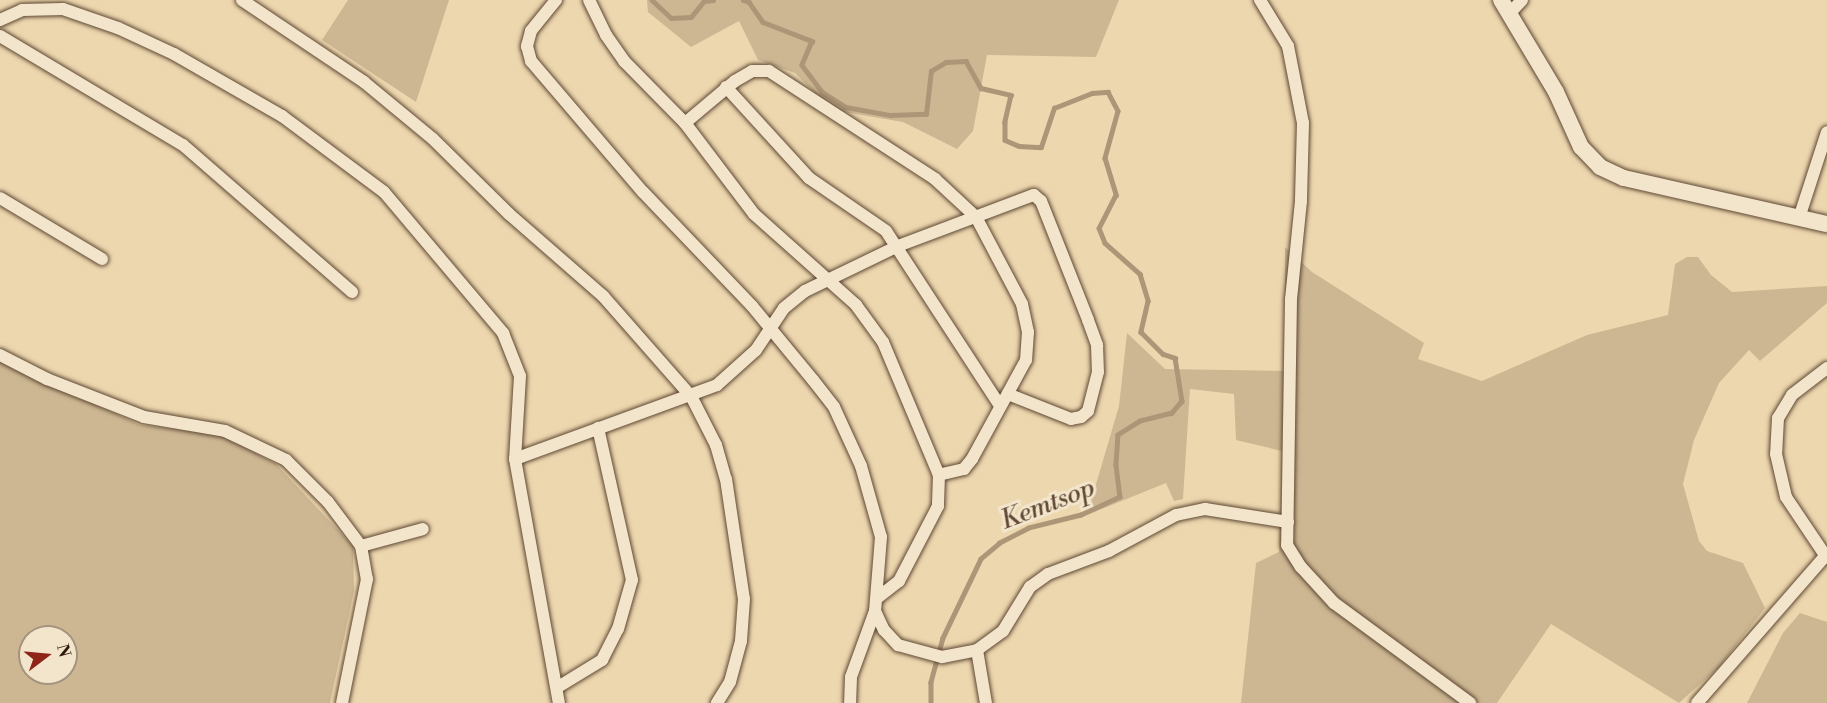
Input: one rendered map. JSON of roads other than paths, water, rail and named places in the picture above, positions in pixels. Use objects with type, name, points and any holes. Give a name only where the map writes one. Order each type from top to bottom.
[{"type":"street","points":[[242,0],[364,82],[433,139],[509,214],[603,296],[691,396],[716,445],[726,479],[744,599],[741,641],[730,682],[717,703]]},
{"type":"street","points":[[556,0],[531,32],[527,46],[531,61],[644,192],[769,328],[834,407],[861,466],[881,537],[876,605],[851,676],[850,703]]},
{"type":"street","points":[[589,0],[606,35],[624,61],[684,123],[754,214],[856,305],[883,342],[939,475],[938,506],[899,581],[876,605]]},
{"type":"street","points":[[1260,0],[1288,46],[1303,123],[1301,201],[1291,299],[1287,545],[1301,567],[1334,603],[1470,703]]},
{"type":"street","points":[[1522,0],[1505,7],[1556,92],[1581,147],[1600,167],[1624,178],[1800,215],[1827,224]]},
{"type":"street","points":[[0,20],[22,10],[63,9],[118,28],[174,54],[282,116],[384,192],[503,333],[520,376],[515,459],[558,687],[559,703]]},
{"type":"street","points":[[0,36],[183,145],[352,292]]},
{"type":"street","points":[[684,123],[726,87],[752,72],[769,71],[840,120],[935,179],[976,217],[1022,304],[1028,332],[1026,360],[964,470],[939,475]]},
{"type":"street","points":[[726,87],[810,178],[886,231],[898,246],[1000,406]]},
{"type":"street","points":[[1800,215],[1827,132]]},
{"type":"street","points":[[515,459],[717,385],[756,351],[769,328],[805,291],[898,246],[976,217],[1025,195],[1034,195],[1041,201],[1097,345],[1098,372],[1088,411],[1081,417],[1071,419],[1008,394]]},
{"type":"street","points":[[0,198],[102,259]]},
{"type":"street","points":[[0,355],[47,379],[144,417],[225,431],[286,460],[328,502],[361,546],[367,579],[342,703]]},
{"type":"street","points":[[1697,703],[1826,556],[1786,496],[1776,454],[1778,418],[1792,395],[1827,368]]},
{"type":"street","points":[[558,687],[602,660],[618,629],[632,580],[598,428]]},
{"type":"street","points":[[876,605],[884,630],[898,645],[942,657],[977,650],[1004,631],[1030,587],[1048,574],[1109,550],[1176,515],[1205,509],[1288,522]]},
{"type":"street","points":[[361,546],[423,530]]},
{"type":"street","points":[[977,650],[986,703]]},
{"type":"waterway","name":"Kemtsop","points":[[652,0],[671,18],[691,17],[704,1],[713,0]]},
{"type":"waterway","name":"Kemtsop","points":[[743,0],[749,2],[763,22],[812,41],[802,65],[822,92],[846,107],[890,115],[926,114],[931,71],[946,62],[966,61],[981,88],[1011,95],[1005,122],[1005,140],[1019,146],[1041,147],[1054,108],[1092,93],[1108,92],[1118,111],[1105,158],[1116,195],[1099,228],[1105,243],[1140,274],[1148,301],[1141,332],[1163,354],[1175,358],[1182,401],[1172,413],[1140,421],[1118,435],[1116,465],[1120,497],[1081,515],[1029,528],[1000,543],[981,559],[943,638],[931,682],[931,703]]}]
